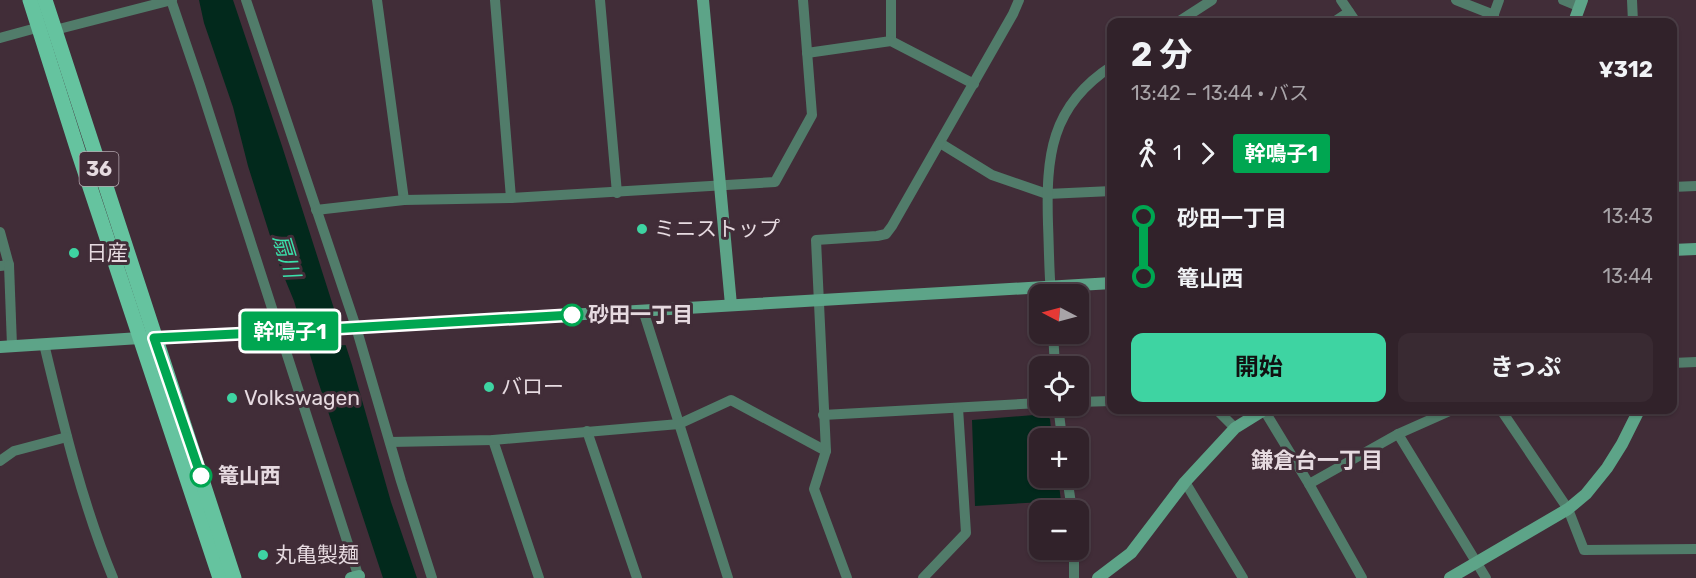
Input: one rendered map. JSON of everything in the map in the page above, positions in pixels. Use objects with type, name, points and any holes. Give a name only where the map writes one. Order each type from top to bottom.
[{"type":"main road","name":"36","points":[[30,0],[47,29],[147,338],[220,578]]},
{"type":"main road","name":"36","points":[[45,0],[47,29]]},
{"type":"main road","name":"36","points":[[147,338],[186,430],[234,578]]},
{"type":"street","points":[[0,38],[171,0],[356,577]]},
{"type":"street","points":[[246,0],[356,327],[432,578]]},
{"type":"street","points":[[377,0],[404,200]]},
{"type":"street","points":[[495,0],[511,198]]},
{"type":"street","points":[[600,0],[617,193]]},
{"type":"street","points":[[704,0],[731,305]]},
{"type":"street","points":[[316,210],[404,200],[511,198],[775,183],[812,115],[803,0]]},
{"type":"street","points":[[891,0],[891,41]]},
{"type":"street","points":[[847,578],[814,489],[826,451],[816,240],[877,237],[886,234],[974,84],[1019,0]]},
{"type":"street","points":[[1184,18],[1212,0]]},
{"type":"street","points":[[1341,0],[1353,18]]},
{"type":"street","points":[[1456,0],[1491,18]]},
{"type":"street","points":[[1493,18],[1499,0]]},
{"type":"street","points":[[1563,0],[1581,3],[1575,18]]},
{"type":"street","points":[[1632,0],[1633,18]]},
{"type":"street","points":[[1340,18],[1349,12]]},
{"type":"street","points":[[807,53],[891,41],[974,84]]},
{"type":"street","points":[[1050,284],[1047,194],[1049,158],[1062,118],[1082,89],[1107,69]]},
{"type":"street","points":[[940,143],[992,175],[1047,194],[1107,191]]},
{"type":"street","points":[[1677,187],[1696,186]]},
{"type":"street","points":[[0,231],[4,265],[6,346],[818,300],[1029,291]]},
{"type":"street","points":[[1677,250],[1696,249]]},
{"type":"street","points":[[1089,286],[1107,284]]},
{"type":"street","points":[[644,310],[728,578]]},
{"type":"street","points":[[44,344],[67,436],[99,544],[113,578]]},
{"type":"street","points":[[1677,363],[1696,362]]},
{"type":"street","points":[[390,442],[493,440],[679,424],[731,400],[826,451]]},
{"type":"street","points":[[1089,402],[1107,401]]},
{"type":"street","points":[[823,415],[1029,404]]},
{"type":"street","points":[[922,578],[966,532],[958,408]]},
{"type":"street","points":[[1221,414],[1235,428]]},
{"type":"street","points":[[1098,578],[1131,553],[1185,482],[1235,428],[1258,414]]},
{"type":"street","points":[[1266,414],[1362,578]]},
{"type":"street","points":[[1309,484],[1398,434],[1443,414]]},
{"type":"street","points":[[1504,414],[1568,509],[1584,550],[1696,549]]},
{"type":"street","points":[[1450,578],[1568,509],[1586,494],[1607,468],[1637,414]]},
{"type":"street","points":[[587,431],[637,578]]},
{"type":"street","points":[[1398,434],[1486,578]]},
{"type":"street","points":[[0,461],[14,451],[67,436]]},
{"type":"street","points":[[493,440],[539,578]]},
{"type":"street","points":[[1185,482],[1243,578]]},
{"type":"street","points":[[1074,560],[1074,578]]},
{"type":"water","name":"扇川","points":[[199,0],[233,0],[352,365],[391,502],[417,578],[383,578],[294,301],[280,267],[248,166],[233,107],[204,23]]},
{"type":"water","points":[[1048,416],[1051,428],[1029,428],[1029,488],[1059,488],[1061,500],[1029,500],[1029,503],[975,506],[972,420]]},
{"type":"pier","points":[[337,311],[348,345],[304,347],[294,313]]},
{"type":"bus line","name":"幹鳴子1","points":[[201,476],[154,338],[572,315]]},
{"type":"place","name":"ミニストップ","points":[[642,229]]},
{"type":"place","name":"日産","points":[[74,253]]},
{"type":"place","name":"砂田一丁目","points":[[572,315]]},
{"type":"place","name":"バロー","points":[[489,387]]},
{"type":"place","name":"Volkswagen","points":[[232,398]]},
{"type":"place","name":"篭山西","points":[[201,476]]},
{"type":"place","name":"丸亀製麺","points":[[263,555]]},
{"type":"district","name":"鎌倉台一丁目","points":[[1317,460]]}]
